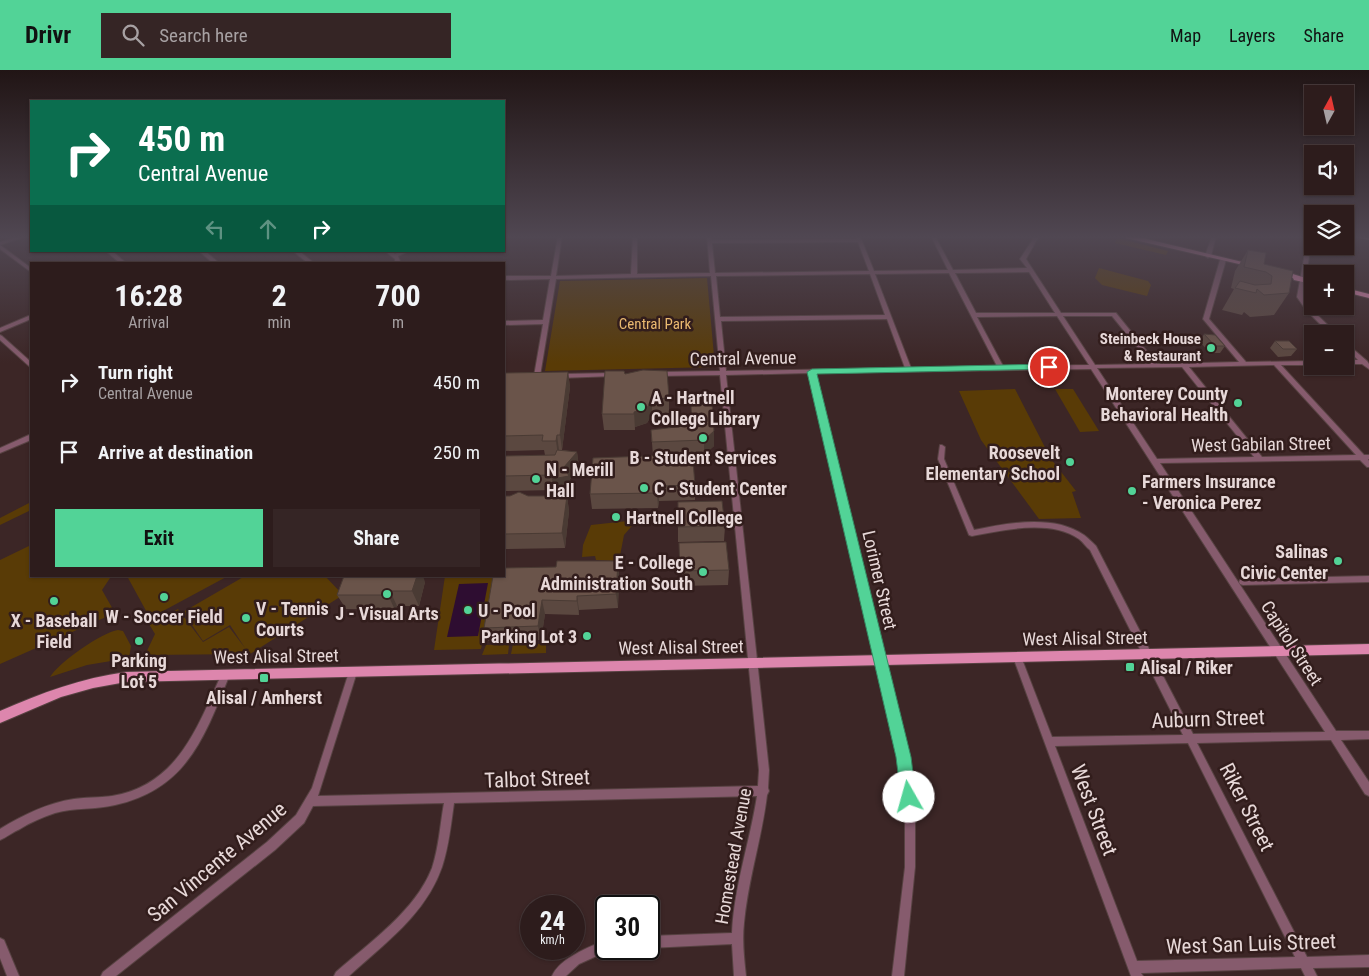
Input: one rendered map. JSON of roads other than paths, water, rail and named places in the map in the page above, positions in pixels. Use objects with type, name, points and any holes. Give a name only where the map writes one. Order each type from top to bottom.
[{"type":"main road","points":[[1354,292],[1369,296]]},
{"type":"main road","name":"West Alisal Street","points":[[0,717],[56,693],[104,680],[126,677],[1369,649]]},
{"type":"street","points":[[537,376],[554,278]]},
{"type":"street","name":"Homestead Avenue","points":[[714,278],[763,750],[764,791],[757,833],[740,902],[737,938],[740,976]]},
{"type":"street","points":[[875,278],[908,370]]},
{"type":"street","points":[[955,278],[1001,368]]},
{"type":"street","name":"Capitol Street","points":[[1035,278],[1369,791]]},
{"type":"street","points":[[1218,278],[1206,319],[1244,364]]},
{"type":"street","points":[[1303,279],[1299,292],[1301,300],[1325,325]]},
{"type":"street","points":[[974,315],[1114,314],[1154,365]]},
{"type":"street","points":[[0,330],[30,317]]},
{"type":"street","points":[[718,319],[889,317]]},
{"type":"street","points":[[505,323],[545,322]]},
{"type":"street","points":[[0,337],[30,364]]},
{"type":"street","points":[[1354,352],[1369,367]]},
{"type":"street","points":[[1275,363],[1365,457],[1369,465]]},
{"type":"street","name":"Central Avenue","points":[[650,374],[1304,363]]},
{"type":"street","points":[[1184,365],[1260,460]]},
{"type":"street","name":"Lorimer Street","points":[[812,372],[903,757],[910,811],[910,867],[898,976]]},
{"type":"street","points":[[553,376],[620,375]]},
{"type":"street","points":[[528,376],[544,376]]},
{"type":"street","points":[[0,451],[30,437]]},
{"type":"street","name":"Riker Street","points":[[942,447],[941,459],[972,533],[1012,527],[1045,526],[1060,528],[1080,536],[1093,548],[1311,976]]},
{"type":"street","name":"West Gabilan Street","points":[[1154,461],[1365,457]]},
{"type":"street","points":[[1243,582],[1369,579]]},
{"type":"street","name":"West Street","points":[[1017,657],[1135,972]]},
{"type":"street","name":"San Vincente Avenue","points":[[107,976],[283,836],[300,819],[311,801],[321,776],[353,672]]},
{"type":"street","points":[[0,835],[42,812],[72,804],[127,798],[162,779],[184,760],[195,744],[226,674]]},
{"type":"street","name":"Auburn Street","points":[[1048,742],[1369,734]]},
{"type":"street","name":"Talbot Street","points":[[311,801],[449,800],[764,791]]},
{"type":"street","points":[[340,976],[403,917],[428,887],[438,865],[449,800]]},
{"type":"street","points":[[660,942],[737,938]]},
{"type":"street","points":[[0,944],[13,976]]},
{"type":"street","points":[[558,976],[575,960],[595,951]]},
{"type":"street","name":"West San Luis Street","points":[[1135,972],[1369,960]]},
{"type":"place","name":"Steinbeck House & Restaurant","points":[[1211,348]]},
{"type":"place","name":"Monterey County Behavioral Health","points":[[1238,403]]},
{"type":"place","name":"A - Hartnell College Library","points":[[641,407]]},
{"type":"place","name":"B - Student Services","points":[[703,438]]},
{"type":"place","name":"Roosevelt Elementary School","points":[[1070,462]]},
{"type":"place","name":"N - Merill Hall","points":[[536,479]]},
{"type":"place","name":"C - Student Center","points":[[644,488]]},
{"type":"place","name":"Farmers Insurance - Veronica Perez","points":[[1132,491]]},
{"type":"place","name":"Hartnell College","points":[[616,517]]},
{"type":"place","name":"Salinas Civic Center","points":[[1338,561]]},
{"type":"place","name":"E - College Administration South","points":[[703,572]]},
{"type":"place","name":"J - Visual Arts","points":[[387,594]]},
{"type":"place","name":"W - Soccer Field","points":[[164,597]]},
{"type":"place","name":"X - Baseball Field","points":[[54,601]]},
{"type":"place","name":"U - Pool","points":[[468,610]]},
{"type":"place","name":"V - Tennis Courts","points":[[246,618]]},
{"type":"place","name":"Parking Lot 3","points":[[587,636]]},
{"type":"place","name":"Parking Lot 5","points":[[139,641]]},
{"type":"place","name":"Alisal / Riker","points":[[1130,667]]},
{"type":"place","name":"Alisal / Amherst","points":[[264,678]]},
{"type":"park label","name":"Central Park","points":[[655,324]]}]
